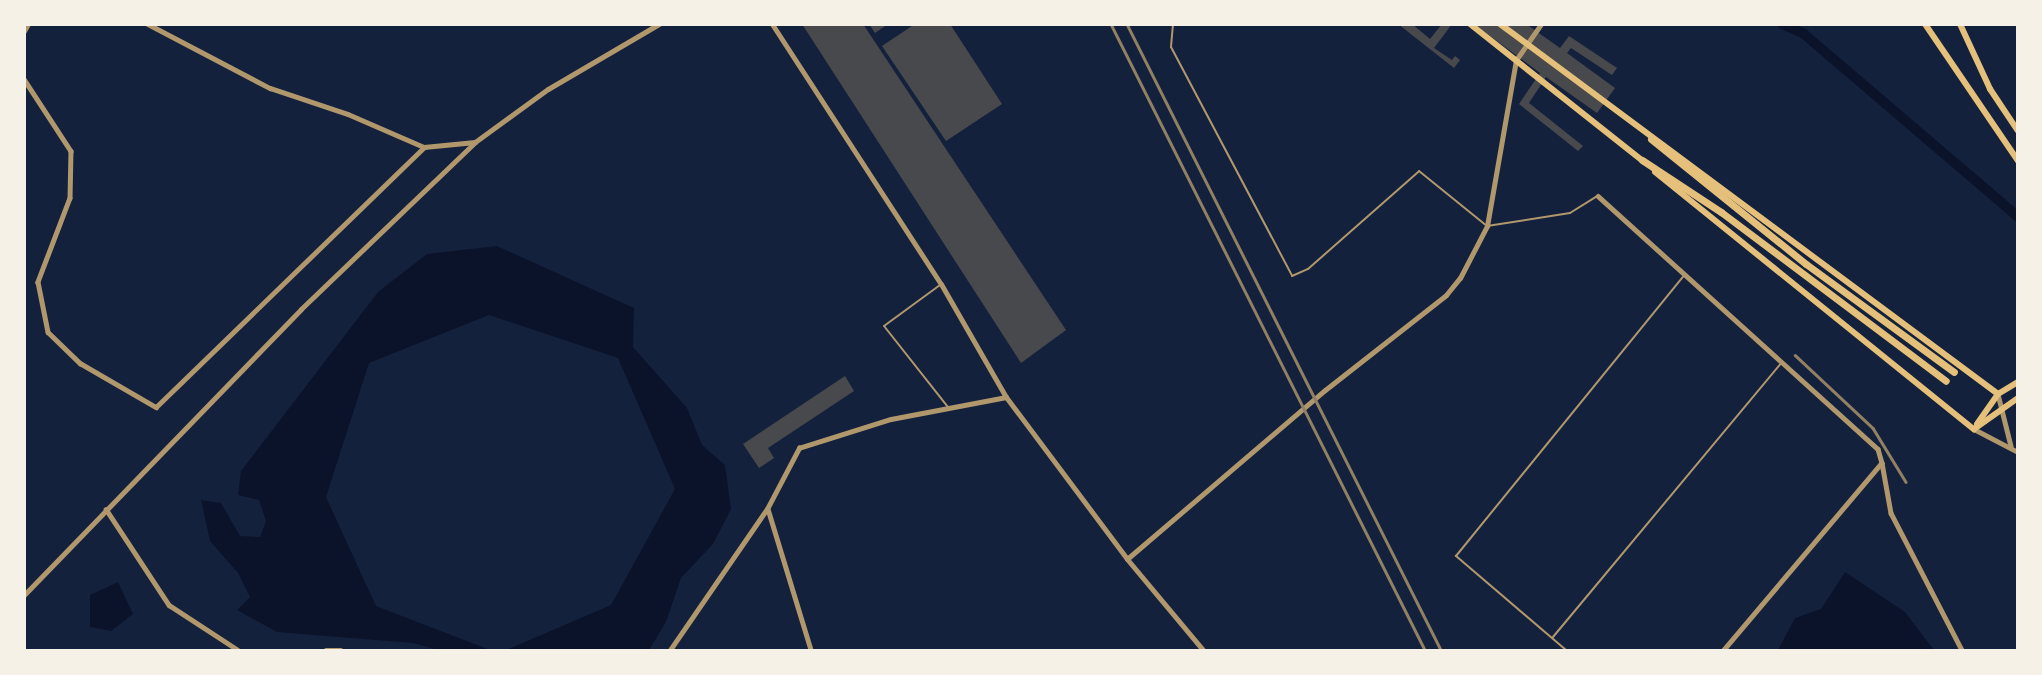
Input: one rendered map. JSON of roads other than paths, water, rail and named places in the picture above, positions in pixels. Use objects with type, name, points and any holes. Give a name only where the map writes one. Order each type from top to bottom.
[{"type":"highway","points":[[1651,139],[1784,247],[1954,372]]},
{"type":"highway","points":[[1642,160],[1721,212],[1946,381]]},
{"type":"main road","points":[[1470,24],[1974,429]]},
{"type":"main road","points":[[1500,24],[1651,139],[1668,145],[1998,394]]},
{"type":"main road","points":[[1925,24],[2018,161]]},
{"type":"main road","points":[[1960,24],[1990,89],[2018,131]]},
{"type":"main road","points":[[1974,429],[1998,394],[2018,382]]},
{"type":"main road","points":[[1974,429],[2018,398]]},
{"type":"street","points":[[24,31],[28,24]]},
{"type":"street","points":[[148,24],[270,88],[348,114],[424,147],[475,142]]},
{"type":"street","points":[[24,594],[106,508],[475,142],[548,89],[659,24]]},
{"type":"street","points":[[772,24],[941,284],[1006,397],[1127,559],[1203,650]]},
{"type":"street","points":[[1127,559],[1325,390],[1446,295],[1472,260],[1487,226],[1516,60],[1542,24]]},
{"type":"street","points":[[24,79],[71,151],[70,198],[38,282],[48,332],[80,363],[156,407],[424,147]]},
{"type":"street","points":[[1598,196],[1878,449],[1891,513],[1962,650]]},
{"type":"street","points":[[1998,394],[2005,407],[2011,446]]},
{"type":"street","points":[[670,650],[767,509],[799,448],[891,419],[1006,397]]},
{"type":"street","points":[[1974,429],[2018,452]]},
{"type":"street","points":[[1724,650],[1882,463]]},
{"type":"street","points":[[106,508],[169,605],[238,650]]},
{"type":"street","points":[[767,509],[811,650]]},
{"type":"street","points":[[326,650],[341,650]]},
{"type":"lane","points":[[1173,24],[1171,47],[1292,276],[1308,269],[1419,171],[1487,226],[1570,213],[1598,196]]},
{"type":"lane","points":[[1566,650],[1456,556],[1685,274]]},
{"type":"lane","points":[[941,284],[884,326],[949,408]]},
{"type":"lane","points":[[1552,638],[1782,362]]},
{"type":"water","points":[[497,246],[634,308],[633,347],[687,408],[702,445],[725,465],[731,509],[713,544],[681,578],[666,622],[649,650],[506,650],[611,605],[675,489],[618,358],[489,315],[369,363],[326,497],[376,606],[490,650],[438,650],[413,643],[277,632],[237,610],[250,597],[238,573],[210,541],[201,500],[221,503],[240,536],[260,537],[266,521],[259,500],[238,495],[241,471],[378,292],[427,254]]},
{"type":"water","points":[[1845,572],[1905,612],[1934,650],[1778,650],[1795,618],[1821,609]]},
{"type":"water","points":[[118,582],[133,614],[111,631],[90,627],[90,595]]},
{"type":"waterway","points":[[1782,24],[1804,34],[2018,217]]},
{"type":"railway","points":[[1111,24],[1425,650]]},
{"type":"railway","points":[[1127,24],[1441,650]]},
{"type":"railway","points":[[1795,355],[1873,428],[1906,482]]}]
